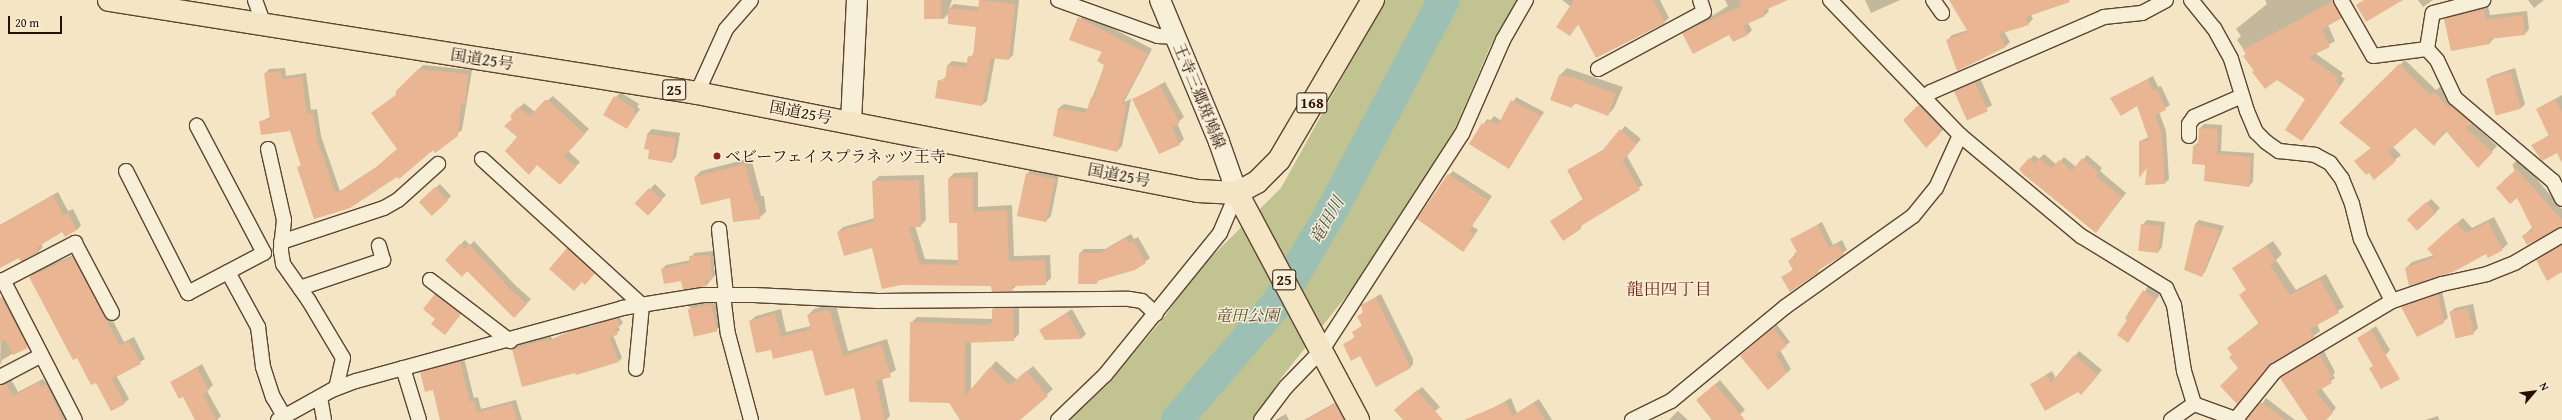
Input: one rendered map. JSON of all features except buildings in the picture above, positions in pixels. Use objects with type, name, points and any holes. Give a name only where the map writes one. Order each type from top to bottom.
[{"type":"highway","name":"国道25号","points":[[109,0],[697,93],[1198,191],[1237,193]]},
{"type":"highway","name":"168","points":[[1237,193],[1257,182],[1279,160],[1373,0]]},
{"type":"highway","name":"25","points":[[1237,193],[1310,327],[1358,420]]},
{"type":"main road","points":[[851,122],[857,0]]},
{"type":"main road","name":"王寺三郷斑鳩線","points":[[1160,0],[1177,37],[1237,193]]},
{"type":"street","points":[[256,0],[264,25]]},
{"type":"street","points":[[697,93],[726,29],[751,0]]},
{"type":"street","points":[[1058,0],[1158,36],[1177,37]]},
{"type":"street","points":[[1261,420],[1286,387],[1322,350],[1462,134],[1503,40],[1526,0]]},
{"type":"street","points":[[1598,69],[1704,12],[1700,0]]},
{"type":"street","points":[[1830,0],[1960,135],[2081,236],[2166,288],[2174,305],[2184,371],[2194,404]]},
{"type":"street","points":[[1933,0],[1942,13]]},
{"type":"street","points":[[1924,98],[1931,92],[2104,17],[2142,13],[2166,0]]},
{"type":"street","points":[[2190,0],[2214,28],[2231,59],[2242,96],[2256,132],[2266,142],[2279,151],[2315,155],[2330,163],[2342,179],[2352,204],[2361,239],[2392,301]]},
{"type":"street","points":[[2341,0],[2373,56],[2427,49]]},
{"type":"street","points":[[2427,49],[2433,13],[2483,0]]},
{"type":"street","points":[[2427,49],[2437,60],[2455,98],[2553,181],[2562,199]]},
{"type":"street","points":[[2188,136],[2188,124],[2194,117],[2242,96]]},
{"type":"street","points":[[126,171],[188,294],[264,253],[197,126]]},
{"type":"street","points":[[1632,420],[1671,401],[1785,307],[1913,216],[1936,188],[1960,135]]},
{"type":"street","points":[[268,149],[284,220],[282,242],[283,264],[300,288],[342,358],[336,388]]},
{"type":"street","points":[[482,159],[642,305]]},
{"type":"street","points":[[282,242],[384,208],[398,200],[438,164]]},
{"type":"street","points":[[1058,420],[1105,375],[1156,314],[1182,276],[1220,233],[1237,193]]},
{"type":"street","points":[[719,229],[728,334],[751,420]]},
{"type":"street","points":[[2194,404],[2237,419],[2275,371],[2392,301],[2442,284],[2487,274],[2516,262],[2562,235]]},
{"type":"street","points":[[75,420],[40,356],[2,281],[75,243],[112,313]]},
{"type":"street","points":[[300,288],[383,260],[379,246]]},
{"type":"street","points":[[228,272],[258,327],[263,367],[281,418],[336,388],[404,368],[642,305],[703,295],[878,301],[1129,300],[1142,301],[1156,314]]},
{"type":"street","points":[[430,280],[510,341]]},
{"type":"street","points":[[636,369],[642,305]]},
{"type":"street","points":[[0,377],[40,356]]},
{"type":"street","points":[[404,368],[419,420]]},
{"type":"street","points":[[320,397],[324,420]]},
{"type":"street","points":[[2171,420],[2194,404]]},
{"type":"green space","name":"竜田公園","points":[[1385,0],[1518,0],[1490,47],[1454,131],[1359,280],[1282,377],[1253,420],[1067,420],[1106,386],[1166,315],[1195,273],[1281,188]]},
{"type":"waterway","name":"竜田川","points":[[1177,420],[1278,302],[1330,214],[1444,0]]},
{"type":"place","name":"ベビーフェイスプラネッツ王寺","points":[[717,156]]},
{"type":"district","name":"龍田四丁目","points":[[1669,289]]}]
